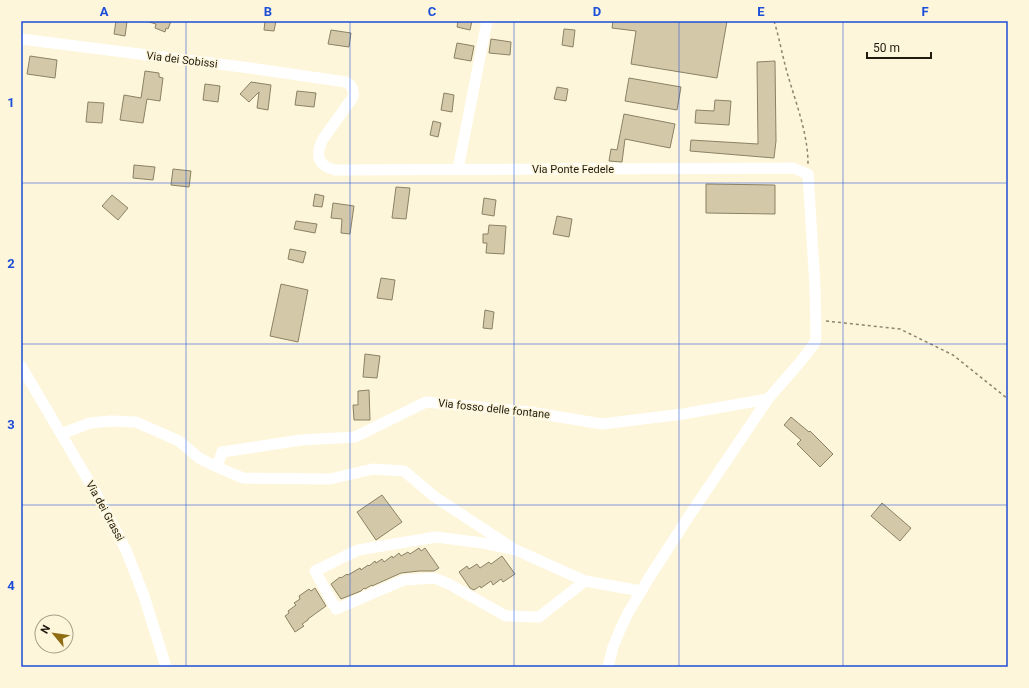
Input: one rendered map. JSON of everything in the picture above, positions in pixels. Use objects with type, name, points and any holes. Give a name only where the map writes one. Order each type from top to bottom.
[{"type":"street","points":[[458,169],[487,21]]},
{"type":"street","name":"Via dei Sobissi","points":[[21,39],[250,68],[349,83],[354,92],[353,97],[324,139],[318,152],[319,158],[326,166],[336,170]]},
{"type":"street","name":"Via Ponte Fedele","points":[[336,170],[793,168],[808,174]]},
{"type":"street","points":[[608,667],[616,639],[628,613],[641,591],[689,516],[768,399],[814,344],[816,338],[816,320],[808,174]]},
{"type":"street","name":"Via dei Grassi","points":[[21,366],[97,495],[126,550],[144,596],[166,667]]},
{"type":"street","name":"Via fosso delle fontane","points":[[217,467],[222,452],[301,440],[355,437],[426,402],[530,412],[602,424],[683,414],[768,399]]},
{"type":"street","points":[[61,434],[90,423],[136,422],[179,441],[199,458],[243,478],[330,479],[373,469],[404,471],[435,497],[516,550],[585,581],[641,591]]},
{"type":"street","points":[[516,550],[483,543],[436,537],[358,550],[315,572],[336,609],[404,580],[434,578],[450,584],[506,616],[539,617],[585,581]]},
{"type":"path","points":[[774,21],[804,134],[808,154],[808,174]]},
{"type":"path","points":[[816,320],[900,329],[953,355],[1008,399]]},
{"type":"building","points":[[116,21],[127,22],[125,36],[114,34]]},
{"type":"building","points":[[149,21],[171,21],[165,32],[155,28],[156,24]]},
{"type":"building","points":[[265,21],[276,21],[274,31],[264,30]]},
{"type":"building","points":[[458,21],[472,21],[470,30],[457,27]]},
{"type":"building","points":[[613,21],[727,21],[717,78],[631,64],[636,31],[612,28]]},
{"type":"building","points":[[564,29],[575,30],[573,47],[562,45]]},
{"type":"building","points":[[331,30],[351,33],[349,47],[328,44]]},
{"type":"building","points":[[491,39],[511,42],[510,55],[489,53]]},
{"type":"building","points":[[457,43],[474,46],[471,61],[454,58]]},
{"type":"building","points":[[30,56],[57,60],[55,78],[27,74]]},
{"type":"building","points":[[775,61],[776,141],[774,158],[690,151],[691,140],[758,144],[757,62]]},
{"type":"building","points":[[145,71],[159,73],[159,77],[163,78],[160,101],[147,99],[143,123],[120,120],[124,95],[141,98]]},
{"type":"building","points":[[629,78],[681,87],[677,110],[625,101]]},
{"type":"building","points":[[251,82],[271,85],[268,110],[257,108],[259,92],[249,102],[240,94]]},
{"type":"building","points":[[205,84],[220,86],[218,102],[203,100]]},
{"type":"building","points":[[557,87],[568,89],[566,101],[554,99]]},
{"type":"building","points":[[297,91],[316,93],[314,107],[295,105]]},
{"type":"building","points":[[444,93],[454,95],[452,112],[441,110]]},
{"type":"building","points":[[715,100],[731,101],[729,125],[695,123],[696,110],[714,111]]},
{"type":"building","points":[[88,102],[104,103],[102,123],[86,122]]},
{"type":"building","points":[[624,114],[675,124],[670,148],[625,139],[622,162],[609,161],[611,149],[617,150]]},
{"type":"building","points":[[433,121],[441,123],[438,137],[430,135]]},
{"type":"building","points":[[134,165],[155,167],[153,180],[133,178]]},
{"type":"building","points":[[173,169],[191,171],[189,187],[171,185]]},
{"type":"building","points":[[706,184],[775,185],[775,214],[706,213]]},
{"type":"building","points":[[396,187],[410,188],[406,219],[392,218]]},
{"type":"building","points":[[315,194],[324,196],[322,207],[313,206]]},
{"type":"building","points":[[112,195],[128,208],[118,220],[102,206]]},
{"type":"building","points":[[484,198],[496,200],[494,216],[482,214]]},
{"type":"building","points":[[333,203],[354,206],[350,234],[341,233],[342,219],[331,218]]},
{"type":"building","points":[[557,216],[572,219],[569,237],[553,234]]},
{"type":"building","points":[[296,221],[317,224],[315,233],[294,229]]},
{"type":"building","points":[[489,225],[506,226],[504,254],[486,253],[487,243],[483,243],[483,234],[488,234]]},
{"type":"building","points":[[290,249],[306,252],[303,263],[288,259]]},
{"type":"building","points":[[381,278],[395,280],[392,300],[377,298]]},
{"type":"building","points":[[281,284],[308,290],[298,342],[270,336]]},
{"type":"building","points":[[485,310],[494,312],[492,329],[483,328]]},
{"type":"building","points":[[365,354],[380,356],[377,378],[363,377]]},
{"type":"building","points":[[369,390],[370,420],[354,420],[353,405],[358,405],[358,391]]},
{"type":"building","points":[[791,417],[809,432],[810,431],[833,454],[820,467],[797,444],[801,440],[784,425]]},
{"type":"building","points":[[382,495],[402,522],[376,540],[357,512]]},
{"type":"building","points":[[882,503],[911,528],[900,541],[871,516]]},
{"type":"building","points":[[419,548],[421,551],[425,548],[439,568],[434,571],[401,573],[341,599],[331,584],[340,577],[341,578],[347,574],[348,575],[360,568],[361,570],[375,561],[376,563],[382,559],[384,562],[392,556],[393,558],[399,553],[401,556],[408,552],[410,554]]},
{"type":"building","points":[[502,556],[515,574],[503,582],[501,579],[493,585],[491,581],[481,588],[480,586],[474,590],[470,588],[459,572],[467,566],[469,569],[477,564],[480,568],[489,562],[491,564]]},
{"type":"building","points":[[315,588],[326,606],[302,624],[304,626],[295,632],[285,616],[289,613],[288,611],[296,605],[294,603],[300,599],[299,596],[309,589],[311,591]]}]
